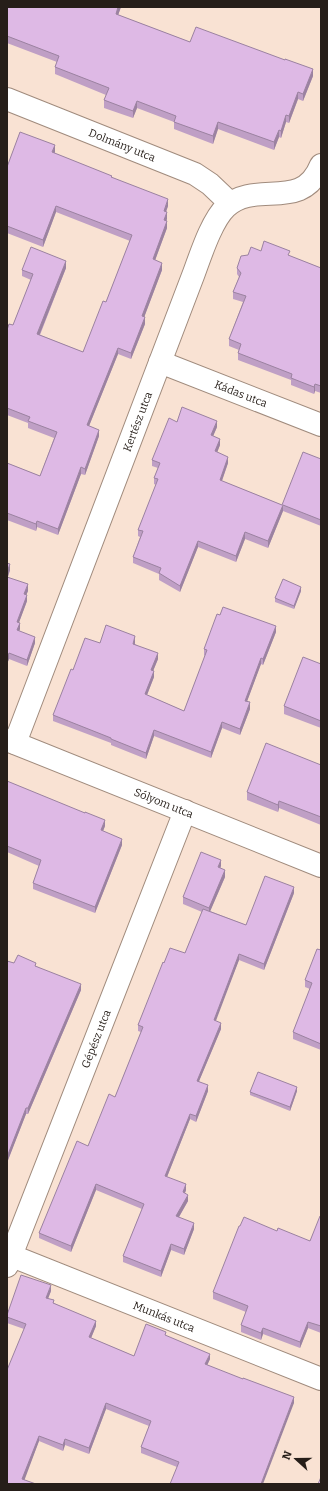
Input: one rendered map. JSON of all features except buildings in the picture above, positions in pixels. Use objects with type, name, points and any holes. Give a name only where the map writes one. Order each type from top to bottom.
[{"type":"street","name":"Dolmány utca","points":[[7,99],[195,174],[210,184],[230,203]]},
{"type":"street","name":"Kertész utca","points":[[11,741],[218,217],[230,203],[242,197],[252,194],[289,193],[298,190],[311,181],[317,174],[321,165]]},
{"type":"street","name":"Kádas utca","points":[[160,362],[321,425]]},
{"type":"street","name":"Sólyom utca","points":[[11,741],[321,866]]},
{"type":"street","name":"Gépész utca","points":[[8,1259],[184,811]]},
{"type":"street","name":"Munkás utca","points":[[8,1259],[321,1379]]}]
